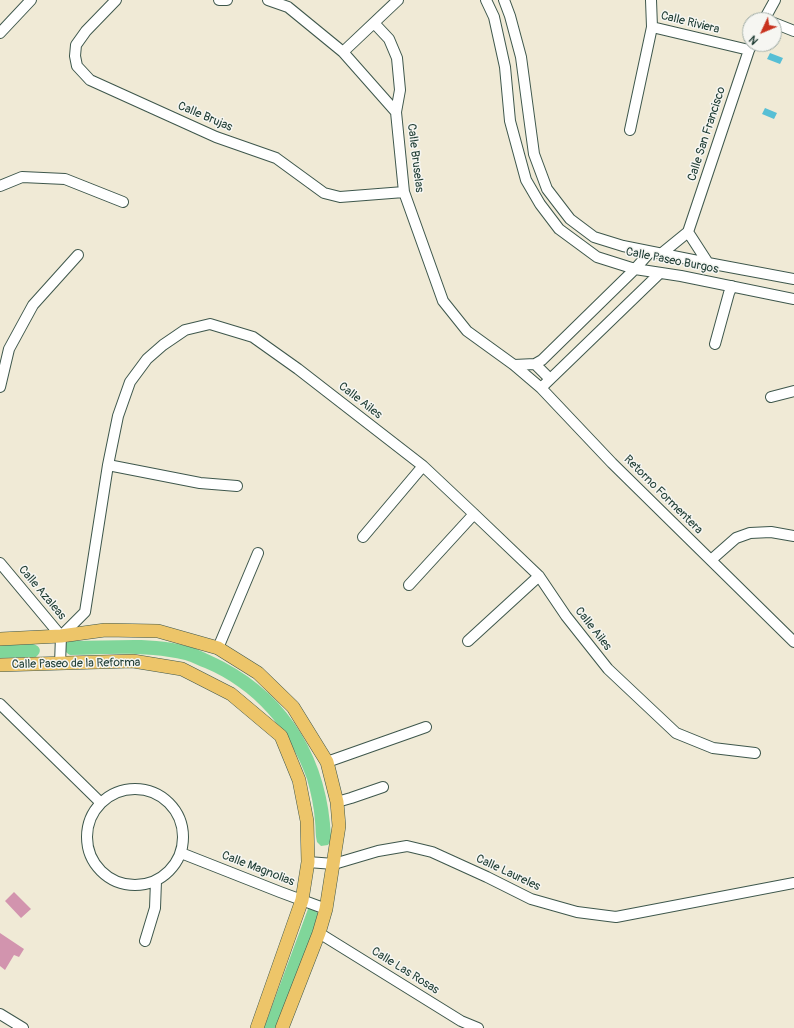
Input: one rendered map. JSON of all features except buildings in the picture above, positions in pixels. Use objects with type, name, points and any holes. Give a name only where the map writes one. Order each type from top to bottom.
[{"type":"main road","points":[[0,639],[61,636],[106,630],[158,631],[218,648],[258,673],[294,707],[328,762],[337,802],[339,826],[326,909],[319,933],[282,1028]]},
{"type":"main road","name":"Calle Paseo de la Reforma","points":[[0,665],[133,661],[182,669],[231,694],[281,736],[299,780],[307,821],[308,862],[302,900],[256,1028]]},
{"type":"street","points":[[0,33],[31,0]]},
{"type":"street","name":"Calle Brujas","points":[[116,0],[86,31],[76,46],[74,56],[77,66],[90,80],[216,137],[276,158],[324,193],[340,197],[404,192]]},
{"type":"street","points":[[219,0],[227,0]]},
{"type":"street","name":"Calle Bruselas","points":[[268,0],[288,7],[343,52],[396,112],[404,192],[443,302],[467,331],[514,365]]},
{"type":"street","points":[[343,52],[398,0]]},
{"type":"street","name":"Calle Paseo Burgos","points":[[486,0],[494,17],[504,60],[510,121],[526,180],[540,204],[559,229],[597,257],[635,269],[681,276],[794,299]]},
{"type":"street","name":"Calle Paseo Burgos","points":[[504,0],[521,57],[534,154],[547,189],[570,219],[594,237],[623,246],[683,259],[794,279]]},
{"type":"street","name":"Calle Riviera","points":[[651,0],[652,27],[742,45]]},
{"type":"street","points":[[770,12],[775,0]]},
{"type":"street","points":[[374,23],[389,39],[397,58],[400,90],[396,112]]},
{"type":"street","points":[[782,26],[794,31]]},
{"type":"street","points":[[630,130],[652,27]]},
{"type":"street","name":"Calle San Francisco","points":[[688,232],[748,52]]},
{"type":"street","points":[[0,186],[22,177],[65,179],[123,202]]},
{"type":"street","points":[[514,365],[535,364],[542,360],[635,269],[688,232],[708,263]]},
{"type":"street","points":[[0,387],[9,349],[33,305],[78,256]]},
{"type":"street","points":[[681,276],[683,259]]},
{"type":"street","points":[[541,388],[660,273]]},
{"type":"street","points":[[715,344],[732,286]]},
{"type":"street","name":"Calle Ailes","points":[[61,636],[85,612],[108,465],[118,416],[130,382],[147,359],[163,345],[185,330],[210,324],[252,337],[298,369],[423,466],[539,576],[566,616],[608,669],[676,733],[713,748],[755,753]]},
{"type":"street","points":[[535,364],[550,379]]},
{"type":"street","name":"Retorno Formentera","points":[[514,365],[541,388],[612,463],[794,642]]},
{"type":"street","points":[[771,397],[794,391]]},
{"type":"street","points":[[108,465],[200,483],[237,486]]},
{"type":"street","points":[[363,537],[423,466]]},
{"type":"street","points":[[408,585],[474,514]]},
{"type":"street","points":[[711,560],[736,538],[750,533],[771,532],[794,536]]},
{"type":"street","points":[[218,648],[258,553]]},
{"type":"street","name":"Calle Azaleas","points":[[0,563],[61,636],[60,664]]},
{"type":"street","points":[[468,641],[539,576]]},
{"type":"street","points":[[0,704],[101,803]]},
{"type":"street","points":[[328,762],[426,727]]},
{"type":"street","points":[[337,802],[383,787]]},
{"type":"street","points":[[126,790],[148,791],[166,801],[176,812],[182,825],[183,839],[181,853],[174,866],[164,876],[156,881],[137,885],[123,884],[110,878],[99,868],[91,856],[87,842],[88,828],[93,814],[101,803],[113,794],[126,790]]},
{"type":"street","name":"Calle Laureles","points":[[308,862],[334,864],[378,851],[408,846],[432,852],[531,899],[577,912],[616,917],[794,883]]},
{"type":"street","name":"Calle Magnolias","points":[[181,853],[326,909]]},
{"type":"street","points":[[145,941],[155,908],[156,881]]},
{"type":"street","name":"Calle Las Rosas","points":[[319,933],[461,1021],[478,1028]]},
{"type":"street","points":[[0,1014],[23,1028]]},
{"type":"green space","points":[[149,640],[179,644],[194,648],[224,662],[248,676],[269,693],[287,713],[302,734],[313,757],[322,783],[328,809],[331,837],[328,845],[321,846],[317,842],[314,810],[307,779],[291,744],[268,713],[239,687],[205,668],[185,660],[171,657],[142,654],[70,655],[65,650],[66,643],[70,641]]},
{"type":"green space","points":[[33,644],[38,646],[40,649],[36,657],[0,658],[0,645]]},
{"type":"green space","points":[[308,909],[312,909],[321,915],[279,1028],[264,1028]]},
{"type":"water","points":[[770,53],[783,58],[780,64],[767,59]]},
{"type":"water","points":[[765,108],[777,113],[774,119],[762,114]]}]
